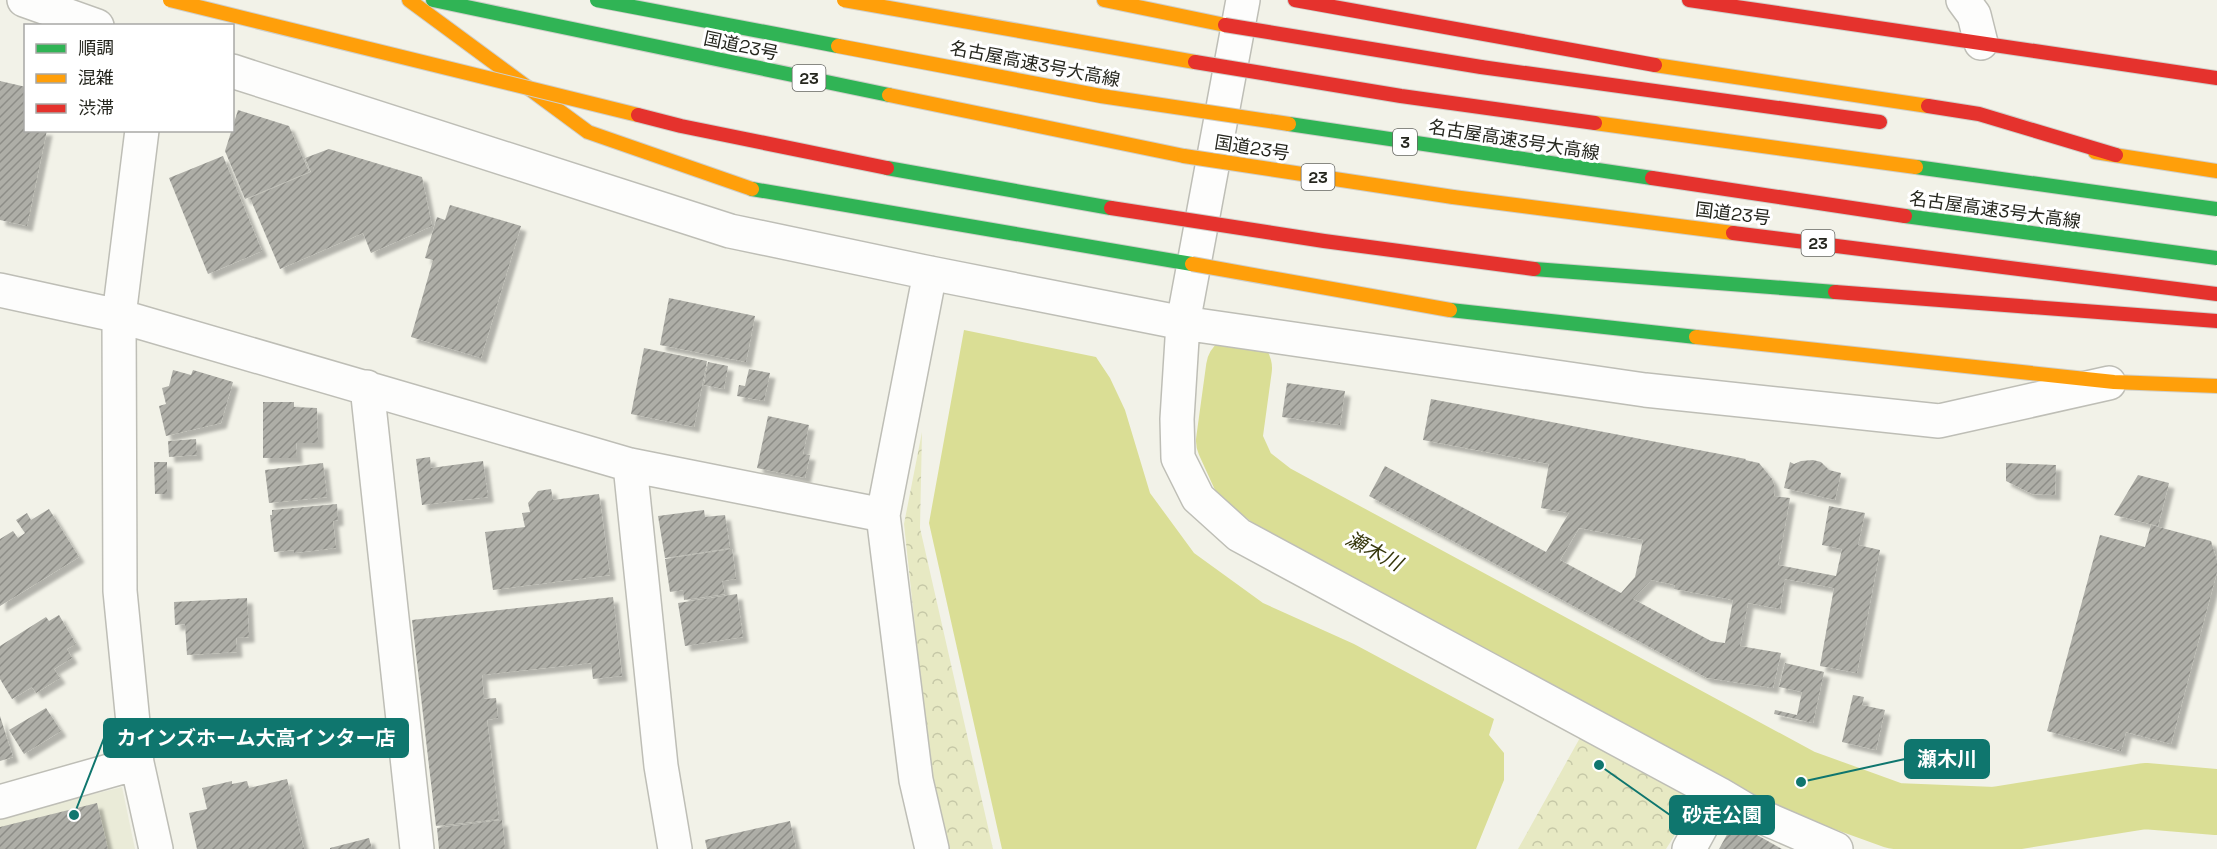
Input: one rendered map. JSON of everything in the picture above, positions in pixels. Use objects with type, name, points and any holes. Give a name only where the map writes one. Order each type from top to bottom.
[{"type":"highway","points":[[170,0],[681,126],[899,170],[1115,209],[1324,241],[1534,269],[2217,321]]},
{"type":"highway","points":[[409,0],[588,132],[758,191],[1450,310],[2114,382],[2217,386]]},
{"type":"highway","name":"国道23号","points":[[433,0],[1184,156],[1453,197],[2217,294]]},
{"type":"highway","name":"名古屋高速3号大高線","points":[[597,0],[1101,96],[1888,214],[2217,258]]},
{"type":"highway","name":"名古屋高速3号大高線","points":[[844,0],[1115,49],[1401,96],[2217,210]]},
{"type":"highway","points":[[1104,0],[1234,12],[1481,67],[1891,124]]},
{"type":"highway","points":[[1295,0],[1626,61],[1979,114],[2116,156]]},
{"type":"highway","points":[[1689,0],[2217,78]]},
{"type":"highway","points":[[2021,142],[2217,171]]},
{"type":"street","points":[[24,0],[91,24]]},
{"type":"street","points":[[1963,0],[1974,15],[1981,43]]},
{"type":"street","points":[[1234,12],[1183,322],[1177,419],[1178,458],[1198,498],[1239,536],[1746,810],[1836,849]]},
{"type":"street","points":[[234,71],[730,231],[1183,322],[1645,390],[1939,421],[2114,382]]},
{"type":"street","points":[[142,132],[120,316],[120,591],[137,763],[156,849]]},
{"type":"street","points":[[930,273],[883,515],[916,780],[932,849]]},
{"type":"street","points":[[0,290],[120,316],[630,465],[883,515]]},
{"type":"street","points":[[367,387],[417,849]]},
{"type":"street","points":[[630,465],[661,766],[675,849]]},
{"type":"street","points":[[0,802],[137,763]]},
{"type":"street","points":[[1689,849],[1719,794]]},
{"type":"shaded area","points":[[964,330],[1096,357],[1110,378],[1125,410],[1150,493],[1194,553],[1263,603],[1354,644],[1494,719],[1489,735],[1504,753],[1504,780],[1476,849],[1002,849],[929,523]]},
{"type":"shaded area","points":[[122,787],[135,849],[0,849],[0,817]]},
{"type":"green space","points":[[922,432],[920,528],[993,849],[948,849],[931,777],[904,524]]},
{"type":"green space","points":[[1581,736],[1686,793],[1692,808],[1666,849],[1518,849]]},
{"type":"building","points":[[0,81],[24,87],[24,132],[47,132],[27,226],[0,220]]},
{"type":"building","points":[[238,110],[289,126],[309,172],[245,199],[225,151],[231,132],[234,132]]},
{"type":"building","points":[[329,149],[422,177],[432,226],[371,253],[363,233],[280,269],[250,198],[311,172],[305,158]]},
{"type":"building","points":[[223,156],[262,251],[208,274],[169,178]]},
{"type":"building","points":[[450,205],[521,226],[481,358],[411,337],[433,260],[425,258],[437,217],[445,220]]},
{"type":"building","points":[[669,298],[755,316],[746,362],[660,345]]},
{"type":"building","points":[[644,348],[707,361],[694,427],[631,414]]},
{"type":"building","points":[[708,362],[728,366],[724,389],[704,385]]},
{"type":"building","points":[[749,369],[770,373],[764,401],[737,396],[739,385],[745,386]]},
{"type":"building","points":[[173,370],[191,375],[193,370],[233,382],[221,423],[166,436],[159,406],[166,404],[162,388],[169,386]]},
{"type":"building","points":[[1287,383],[1345,391],[1340,425],[1282,417]]},
{"type":"building","points":[[1431,399],[1759,463],[1772,479],[1775,487],[1774,496],[1790,498],[1778,565],[1836,576],[1842,549],[1822,545],[1829,506],[1865,513],[1858,545],[1880,550],[1857,673],[1820,666],[1834,588],[1785,579],[1780,609],[1748,603],[1740,646],[1781,653],[1773,688],[1707,678],[1369,496],[1385,466],[1546,552],[1569,513],[1541,508],[1549,464],[1423,440]],"holes":[[[1579,528],[1643,540],[1635,577],[1621,593],[1560,560]],[[1651,580],[1675,585],[1674,589],[1733,600],[1725,643],[1711,641],[1633,599]]]},
{"type":"building","points":[[263,402],[294,402],[294,407],[317,408],[318,443],[296,443],[297,458],[263,458]]},
{"type":"building","points":[[768,416],[809,425],[803,454],[810,455],[805,478],[757,468]]},
{"type":"building","points":[[196,439],[197,455],[169,457],[168,441]]},
{"type":"building","points":[[430,457],[431,468],[483,461],[488,497],[422,505],[416,459]]},
{"type":"building","points":[[1813,460],[1821,462],[1829,470],[1841,473],[1835,500],[1784,488],[1790,462],[1794,464]]},
{"type":"building","points":[[154,462],[167,462],[167,494],[155,494]]},
{"type":"building","points":[[323,463],[327,497],[269,503],[265,470]]},
{"type":"building","points":[[2006,463],[2056,465],[2055,495],[2032,494],[2006,481]]},
{"type":"building","points":[[2138,475],[2169,483],[2158,526],[2114,515]]},
{"type":"building","points":[[551,489],[553,500],[599,494],[610,575],[493,590],[485,532],[525,527],[522,513],[530,512],[528,503],[538,491]]},
{"type":"building","points":[[337,504],[338,520],[333,521],[336,548],[294,553],[294,550],[274,552],[270,515],[272,515],[272,510]]},
{"type":"building","points":[[49,509],[79,557],[0,606],[0,539],[13,531],[18,538],[25,533],[16,520],[27,513],[31,520]]},
{"type":"building","points":[[704,510],[705,517],[725,515],[730,548],[665,558],[658,516]]},
{"type":"building","points":[[2151,525],[2211,541],[2217,561],[2217,572],[2171,744],[2126,732],[2121,751],[2047,731],[2100,535],[2145,547]]},
{"type":"building","points":[[732,549],[736,579],[722,581],[725,594],[684,600],[683,590],[670,592],[665,559]]},
{"type":"building","points":[[737,594],[743,637],[685,646],[678,603]]},
{"type":"building","points":[[613,597],[622,676],[593,679],[591,663],[482,675],[484,699],[496,698],[498,718],[487,720],[499,819],[436,826],[412,620]]},
{"type":"building","points":[[247,598],[249,637],[236,638],[237,652],[187,655],[185,624],[175,625],[174,602]]},
{"type":"building","points":[[59,615],[76,644],[67,649],[72,658],[54,669],[60,678],[36,693],[32,687],[12,699],[0,679],[0,646],[46,617],[49,621]]},
{"type":"building","points":[[1785,663],[1824,672],[1813,723],[1774,714],[1775,710],[1797,715],[1802,692],[1779,687]]},
{"type":"building","points":[[1853,695],[1864,697],[1862,705],[1885,710],[1876,750],[1842,742]]},
{"type":"building","points":[[46,708],[61,731],[24,754],[9,730]]},
{"type":"building","points":[[0,716],[13,757],[0,761]]},
{"type":"building","points":[[287,779],[304,849],[197,849],[189,813],[207,809],[202,788],[232,781],[232,784],[247,781],[249,788]]},
{"type":"building","points":[[97,803],[108,849],[0,849],[0,827]]},
{"type":"building","points":[[502,820],[505,849],[439,849],[437,828]]},
{"type":"building","points":[[790,821],[796,849],[707,849],[705,840]]},
{"type":"building","points":[[1734,822],[1782,849],[1719,849]]},
{"type":"building","points":[[369,838],[372,849],[330,849],[330,848]]},
{"type":"waterway","name":"瀬木川","points":[[1239,368],[1229,441],[1244,474],[1272,496],[1801,782],[1895,816],[1994,820],[2145,796],[2217,802]]},
{"type":"traffic: fast","points":[[433,0],[889,95]]},
{"type":"traffic: fast","points":[[597,0],[838,46]]},
{"type":"traffic: fast","points":[[1289,124],[1652,178]]},
{"type":"traffic: fast","points":[[1916,167],[2217,209]]},
{"type":"traffic: fast","points":[[887,168],[1111,208]]},
{"type":"traffic: fast","points":[[752,189],[1192,264]]},
{"type":"traffic: fast","points":[[1905,216],[2217,258]]},
{"type":"traffic: fast","points":[[1534,269],[1835,292]]},
{"type":"traffic: fast","points":[[1450,310],[1696,337]]},
{"type":"traffic: slow","points":[[170,0],[638,115]]},
{"type":"traffic: slow","points":[[409,0],[588,132],[752,189]]},
{"type":"traffic: slow","points":[[844,0],[1195,62]]},
{"type":"traffic: slow","points":[[1104,0],[1225,25]]},
{"type":"traffic: slow","points":[[838,46],[1101,96],[1289,124]]},
{"type":"traffic: slow","points":[[1655,65],[1928,106]]},
{"type":"traffic: slow","points":[[889,95],[1184,156]]},
{"type":"traffic: slow","points":[[1595,123],[1916,167]]},
{"type":"traffic: slow","points":[[2095,152],[2217,171]]},
{"type":"traffic: slow","points":[[1184,156],[1453,197]]},
{"type":"traffic: slow","points":[[1453,197],[1733,233]]},
{"type":"traffic: slow","points":[[1192,264],[1450,310]]},
{"type":"traffic: slow","points":[[1696,337],[2114,382],[2217,386]]},
{"type":"traffic: jam","points":[[1295,0],[1655,65]]},
{"type":"traffic: jam","points":[[1689,0],[2217,78]]},
{"type":"traffic: jam","points":[[1225,25],[1481,67]]},
{"type":"traffic: jam","points":[[1195,62],[1401,96],[1595,123]]},
{"type":"traffic: jam","points":[[1481,67],[1880,122]]},
{"type":"traffic: jam","points":[[1928,106],[1979,114],[2116,155]]},
{"type":"traffic: jam","points":[[638,115],[681,126],[887,168]]},
{"type":"traffic: jam","points":[[1652,178],[1905,216]]},
{"type":"traffic: jam","points":[[1111,208],[1324,241],[1534,269]]},
{"type":"traffic: jam","points":[[1733,233],[2217,294]]},
{"type":"traffic: jam","points":[[1835,292],[2217,321]]},
{"type":"place","name":"砂走公園","points":[[1599,765]]},
{"type":"place","name":"瀬木川","points":[[1801,782]]},
{"type":"place","name":"カインズホーム大高インター店","points":[[74,815]]}]
